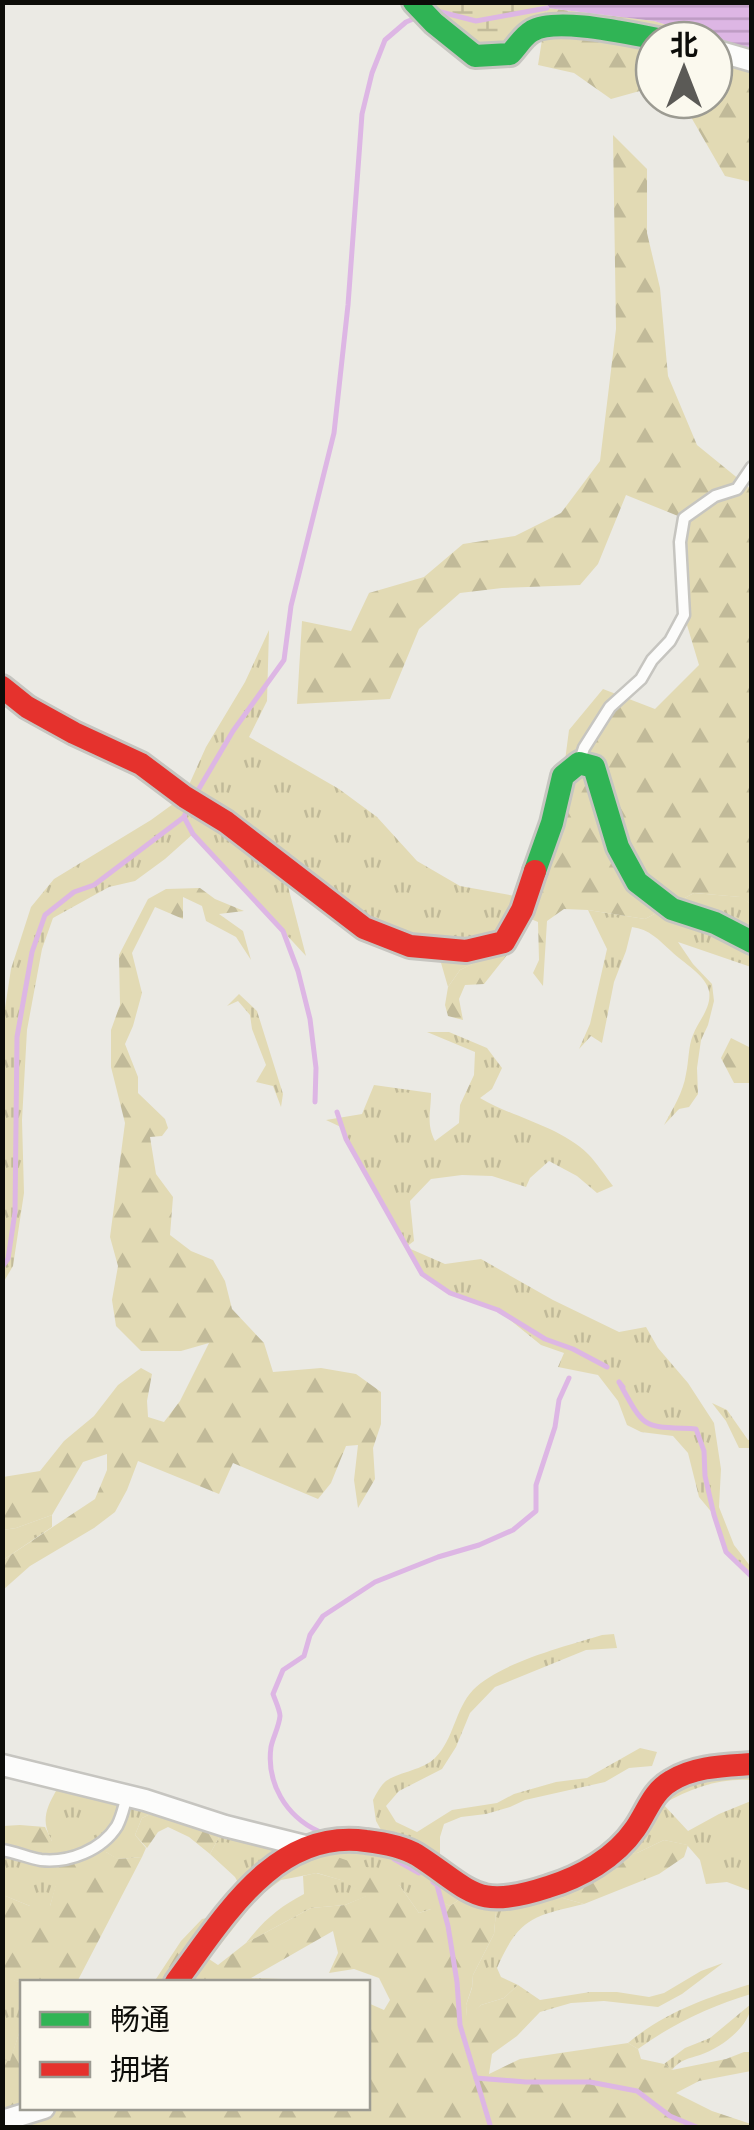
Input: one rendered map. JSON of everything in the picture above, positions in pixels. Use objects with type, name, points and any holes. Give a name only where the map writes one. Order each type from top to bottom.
[{"type":"street","points":[[414,2],[475,56],[510,54],[531,31],[543,26],[634,35]]},
{"type":"street","points":[[2,687],[27,707],[74,733],[142,764],[226,822],[364,928],[410,946],[466,951],[504,942],[522,910],[552,824],[563,776],[579,763],[594,768],[618,848],[637,882],[672,909],[715,923],[752,942]]},
{"type":"street","points":[[177,1980],[224,1914],[267,1870],[304,1846],[341,1837],[365,1838],[412,1851],[467,1894],[497,1900],[580,1876],[612,1854],[633,1833],[653,1794],[682,1775],[719,1766],[752,1764]]},
{"type":"street","points":[[2,1765],[304,1846]]},
{"type":"street","points":[[2,2121],[38,2110]]},
{"type":"lane","points":[[579,763],[610,707],[641,680],[684,615],[680,542],[684,518],[715,496],[737,489],[752,467]]},
{"type":"lane","points":[[2,1850],[42,1860],[90,1851],[120,1823],[127,1796]]},
{"type":"green space","points":[[414,3],[549,3],[543,26],[475,56]]},
{"type":"green space","points":[[547,8],[646,20],[634,20],[634,93],[611,99],[574,73],[538,65]]},
{"type":"green space","points":[[734,46],[751,51],[751,182],[725,176],[693,120],[734,120]]},
{"type":"green space","points":[[613,135],[647,169],[647,233],[660,288],[668,376],[697,445],[751,489],[751,904],[740,897],[694,893],[645,919],[564,909],[547,921],[543,986],[533,973],[539,960],[538,922],[531,919],[484,984],[465,985],[459,999],[463,1020],[448,1016],[448,987],[460,970],[504,942],[563,776],[569,730],[603,689],[655,709],[699,665],[684,615],[683,518],[626,495],[598,564],[580,585],[460,593],[419,629],[390,699],[297,704],[302,621],[351,631],[369,593],[424,577],[463,544],[515,536],[561,513],[600,461],[616,329]]},
{"type":"green space","points":[[269,630],[267,701],[249,737],[339,789],[377,817],[417,861],[460,886],[526,898],[483,959],[460,970],[448,987],[437,949],[410,946],[283,867],[306,956],[193,834],[135,881],[109,887],[53,918],[42,949],[27,1030],[22,1120],[24,1193],[13,1266],[3,1283],[3,1021],[11,969],[31,907],[54,879],[184,796]]},
{"type":"green space","points":[[200,888],[244,911],[219,914],[243,931],[251,960],[236,937],[206,921],[202,906],[183,897],[183,919],[155,907],[132,953],[142,993],[125,1044],[138,1077],[138,1093],[165,1119],[168,1128],[162,1136],[150,1137],[156,1174],[173,1197],[170,1235],[191,1251],[213,1260],[225,1281],[232,1309],[264,1343],[273,1372],[321,1368],[356,1374],[381,1392],[381,1424],[373,1448],[375,1479],[358,1508],[354,1480],[358,1445],[346,1446],[331,1483],[318,1499],[233,1463],[219,1494],[138,1461],[115,1512],[30,1566],[3,1590],[3,1560],[95,1499],[107,1470],[107,1454],[83,1462],[52,1515],[3,1530],[3,1477],[40,1471],[64,1441],[94,1416],[118,1385],[141,1368],[152,1374],[148,1417],[164,1422],[180,1401],[209,1343],[181,1351],[141,1351],[116,1326],[112,1300],[118,1266],[110,1237],[125,1123],[111,1067],[111,1030],[120,1005],[119,955],[148,899],[166,889]]},
{"type":"green space","points":[[694,893],[741,897],[751,904],[751,967],[678,942],[712,984],[714,1001],[701,1040],[698,1094],[689,1107],[679,1109],[664,1125],[683,1088],[691,1040],[708,1003],[707,985],[658,939],[632,927],[614,982],[602,1043],[591,1036],[579,1049],[590,1024],[607,949],[588,910],[645,919]]},
{"type":"green space","points":[[239,994],[257,1011],[283,1094],[281,1107],[273,1086],[256,1082],[266,1065],[250,1015],[238,1001],[227,1006]]},
{"type":"green space","points":[[427,1032],[449,1032],[487,1048],[502,1068],[492,1089],[480,1098],[576,1144],[613,1186],[597,1193],[577,1176],[549,1161],[526,1187],[492,1176],[431,1179],[410,1201],[414,1241],[407,1247],[343,1128],[326,1120],[362,1114],[374,1085],[431,1093],[430,1123],[435,1141],[459,1123],[460,1105],[474,1075],[475,1052]]},
{"type":"green space","points":[[731,1038],[751,1048],[751,1083],[734,1083],[721,1058]]},
{"type":"green space","points":[[407,1247],[445,1264],[481,1259],[619,1332],[646,1327],[714,1423],[721,1469],[719,1507],[734,1545],[751,1567],[751,1577],[726,1552],[714,1515],[699,1497],[688,1453],[673,1436],[641,1432],[627,1425],[618,1401],[598,1375],[558,1367],[564,1353],[541,1345],[498,1310],[450,1293],[422,1274]]},
{"type":"green space","points":[[712,1403],[727,1410],[751,1440],[751,1448],[739,1448]]},
{"type":"green space","points":[[52,1515],[52,1527],[3,1560],[3,1530]]},
{"type":"green space","points":[[614,1634],[617,1648],[586,1650],[495,1687],[470,1713],[442,1769],[399,1791],[386,1806],[396,1822],[417,1832],[452,1810],[497,1803],[556,1782],[587,1778],[640,1748],[657,1752],[652,1766],[629,1768],[605,1782],[444,1824],[440,1873],[467,1894],[450,1906],[431,1897],[431,1909],[419,1913],[400,1886],[305,1846],[244,1894],[235,1877],[210,1854],[225,1826],[304,1846],[389,1844],[376,1821],[373,1800],[380,1787],[435,1758],[473,1690],[499,1672],[534,1656]]},
{"type":"green space","points":[[751,1764],[751,1780],[706,1785],[663,1804],[688,1831],[751,1801],[751,1891],[727,1882],[706,1884],[700,1860],[687,1845],[664,1840],[637,1853],[612,1854],[653,1795]]},
{"type":"green space","points":[[62,1780],[165,1807],[142,1818],[135,1835],[146,1848],[142,1857],[117,1859],[106,1852],[44,1861],[61,1869],[50,1906],[30,1906],[3,1895],[3,1850],[52,1841],[46,1817]]},
{"type":"green space","points":[[165,1807],[225,1826],[210,1854],[168,1827],[158,1832],[147,1848],[135,1835],[142,1818]]},
{"type":"green space","points":[[3,1826],[45,1827],[52,1841],[42,1859],[91,1851],[106,1852],[118,1859],[142,1857],[78,1980],[20,1982],[9,1979],[3,1997],[3,1895],[30,1906],[50,1906],[60,1869],[3,1850]]},
{"type":"green space","points":[[664,1840],[688,1845],[684,1857],[659,1874],[584,1904],[538,1891],[612,1854],[637,1853]]},
{"type":"green space","points":[[305,1846],[378,1871],[400,1886],[419,1913],[431,1909],[431,1896],[450,1906],[467,1894],[497,1900],[494,1934],[473,1975],[467,2016],[481,2005],[504,1998],[518,1985],[540,2000],[540,2012],[492,2054],[489,2074],[520,2059],[628,2043],[638,2049],[641,2059],[672,2070],[751,2052],[751,2071],[699,2081],[676,2093],[751,2127],[3,2127],[2,2060],[10,2061],[20,2030],[20,2110],[370,2110],[370,2004],[384,2010],[390,2000],[379,1978],[354,1969],[329,1973],[338,1953],[333,1931],[251,1978],[309,1980],[155,1980],[181,1941],[202,1919],[224,1914]],"holes":[[[317,1873],[344,1881],[366,1896],[345,1905],[311,1908],[246,1943],[218,1965],[209,1959],[258,1897],[281,1880]]]},
{"type":"green space","points":[[316,1873],[345,1881],[367,1896],[345,1905],[311,1908],[246,1943],[272,1915],[304,1894],[303,1876]]},
{"type":"green space","points":[[538,1891],[584,1904],[540,1916],[521,1929],[497,1968],[501,1977],[518,1985],[504,1998],[481,2005],[467,2018],[473,1975],[494,1934],[497,1900]]},
{"type":"green space","points":[[723,1963],[658,2007],[604,2001],[571,2003],[540,2012],[540,2000],[590,1992],[649,1997],[664,1993]]},
{"type":"green space","points":[[8,1978],[20,1982],[20,2030],[10,2062],[3,2060],[2,1997]]},
{"type":"green space","points":[[751,1984],[751,1994],[692,2017],[638,2049],[628,2043],[671,2014]]},
{"type":"green space","points":[[751,2004],[746,2020],[725,2042],[682,2061],[672,2070],[664,2064],[685,2048],[710,2038]]},
{"type":"shaded area","points":[[549,2],[751,3],[751,51],[734,46],[734,20],[646,20],[547,8]]},
{"type":"waterway","points":[[437,11],[476,21],[547,8]]},
{"type":"waterway","points":[[197,792],[233,731],[284,660],[291,606],[334,433],[362,114],[385,40],[418,17]]},
{"type":"waterway","points":[[2,1267],[8,1259],[15,1212],[17,1037],[32,952],[45,915],[74,892],[94,885],[184,817],[187,810]]},
{"type":"waterway","points":[[184,817],[193,834],[283,931],[310,1019],[316,1068],[315,1102]]},
{"type":"waterway","points":[[337,1112],[346,1139],[422,1274],[450,1293],[498,1310],[545,1339],[607,1367]]},
{"type":"waterway","points":[[318,1831],[288,1807],[272,1773],[271,1747],[280,1716],[273,1694],[283,1670],[304,1656],[310,1635],[323,1616],[375,1582],[479,1545],[513,1530],[536,1511],[536,1485],[555,1427],[559,1400],[569,1378]]},
{"type":"waterway","points":[[623,1387],[619,1382],[647,1423],[696,1429],[726,1552],[752,1577]]},
{"type":"waterway","points":[[394,1859],[419,1873]]},
{"type":"waterway","points":[[433,1882],[448,1926],[460,2025],[491,2128]]},
{"type":"waterway","points":[[476,2078],[590,2082],[637,2091],[670,2116],[699,2128]]},
{"type":"traffic: fast","points":[[414,2],[475,56],[510,54],[532,31],[544,27],[596,28],[634,35]]},
{"type":"traffic: fast","points":[[535,871],[563,776],[579,763],[594,767],[618,847],[637,882],[672,909],[715,923],[752,942]]},
{"type":"traffic: jam","points":[[2,687],[27,707],[141,764],[226,822],[364,928],[410,946],[466,951],[504,942],[522,910],[535,871]]},
{"type":"traffic: jam","points":[[177,1980],[254,1883],[278,1863],[305,1849],[334,1841],[386,1844],[417,1855],[476,1894],[524,1894],[573,1878],[607,1857],[627,1839],[654,1797],[671,1781],[700,1770],[752,1764]]}]
